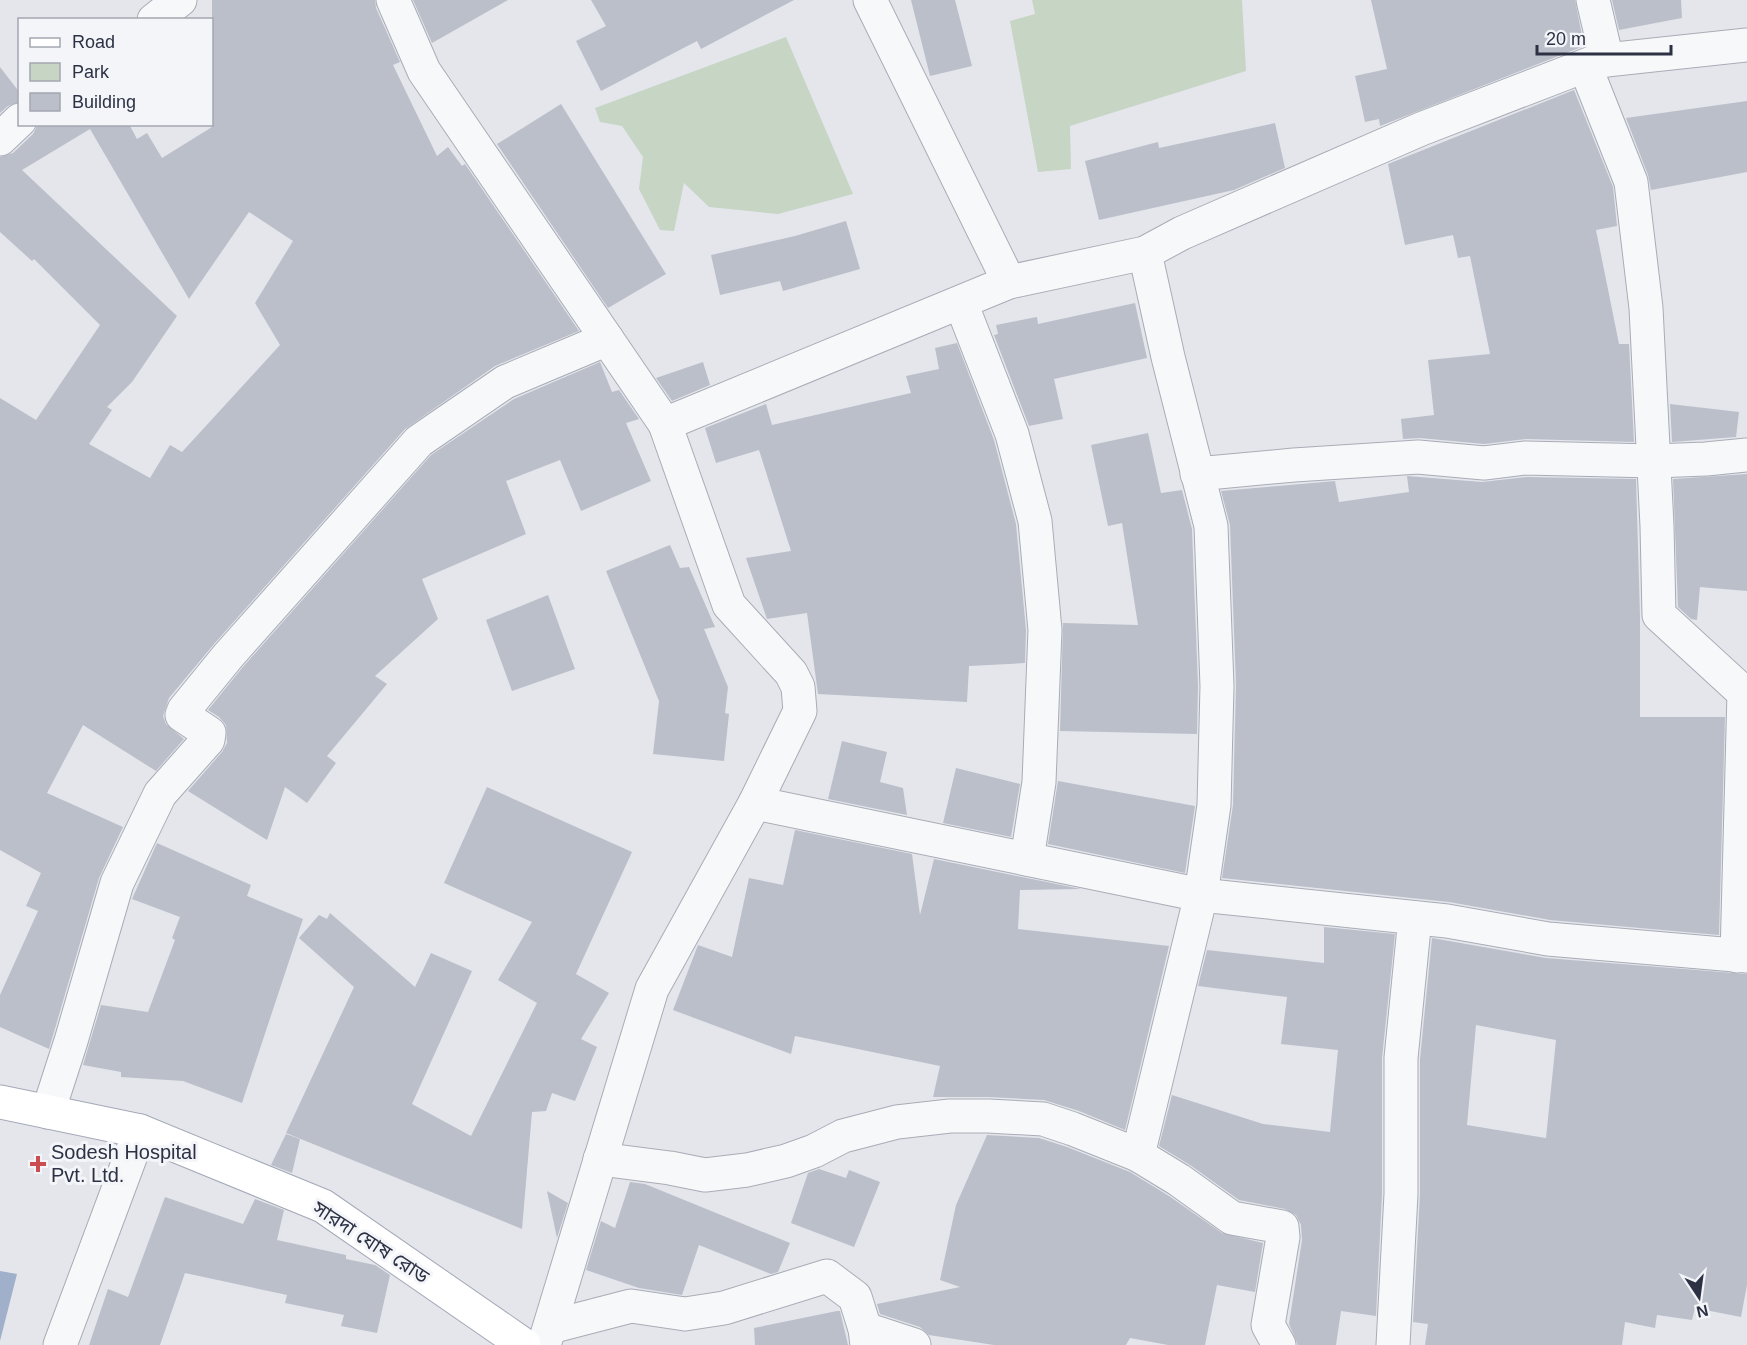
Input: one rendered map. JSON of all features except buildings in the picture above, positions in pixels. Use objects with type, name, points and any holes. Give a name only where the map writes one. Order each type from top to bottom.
[{"type":"main road","name":"সারদা ঘোষ রোড","points":[[0,1102],[140,1131],[323,1206],[539,1339]]},
{"type":"street","points":[[157,18],[180,0]]},
{"type":"street","points":[[393,0],[424,71],[665,424],[729,605],[791,673],[798,687],[800,711],[755,804],[652,989],[600,1159],[539,1339]]},
{"type":"street","points":[[870,0],[1009,282]]},
{"type":"street","points":[[755,804],[1201,895],[1447,921],[1548,939],[1742,956],[1744,693],[1659,615],[1646,308],[1631,182],[1596,63],[1593,0]]},
{"type":"street","points":[[665,424],[1009,282],[1145,253],[1182,233],[1421,129],[1596,63],[1747,45]]},
{"type":"street","points":[[0,139],[18,122]]},
{"type":"street","points":[[1138,1155],[1201,895],[1214,805],[1217,686],[1211,526],[1145,253]]},
{"type":"street","points":[[962,303],[1012,434],[1035,521],[1045,630],[1039,782],[1027,859]]},
{"type":"street","points":[[48,1112],[117,883],[160,794],[208,740],[208,733],[182,715],[184,710],[228,656],[419,441],[505,382],[607,339]]},
{"type":"street","points":[[1197,474],[1418,457],[1484,463],[1527,458],[1654,460],[1747,455]]},
{"type":"street","points":[[1393,1345],[1401,1194],[1401,1058],[1415,918]]},
{"type":"street","points":[[600,1159],[705,1175],[747,1170],[786,1161],[814,1151],[843,1136],[897,1122],[950,1116],[1043,1119],[1138,1155],[1179,1180],[1232,1218],[1282,1227],[1283,1237],[1268,1325],[1279,1345]]},
{"type":"street","points":[[60,1345],[140,1131]]},
{"type":"street","points":[[539,1339],[631,1306],[685,1314],[724,1308],[827,1276],[855,1297],[866,1337],[914,1345]]},
{"type":"green space","points":[[1032,0],[1242,0],[1246,71],[1070,126],[1071,169],[1038,172],[1010,21],[1035,14]]},
{"type":"green space","points":[[786,37],[853,194],[778,214],[709,207],[684,183],[674,231],[660,230],[639,189],[643,157],[622,126],[600,122],[595,108]]},
{"type":"water","points":[[0,1271],[17,1274],[0,1341]]},
{"type":"place","name":"Sodesh Hospital Pvt. Ltd.","points":[[38,1164]]}]
